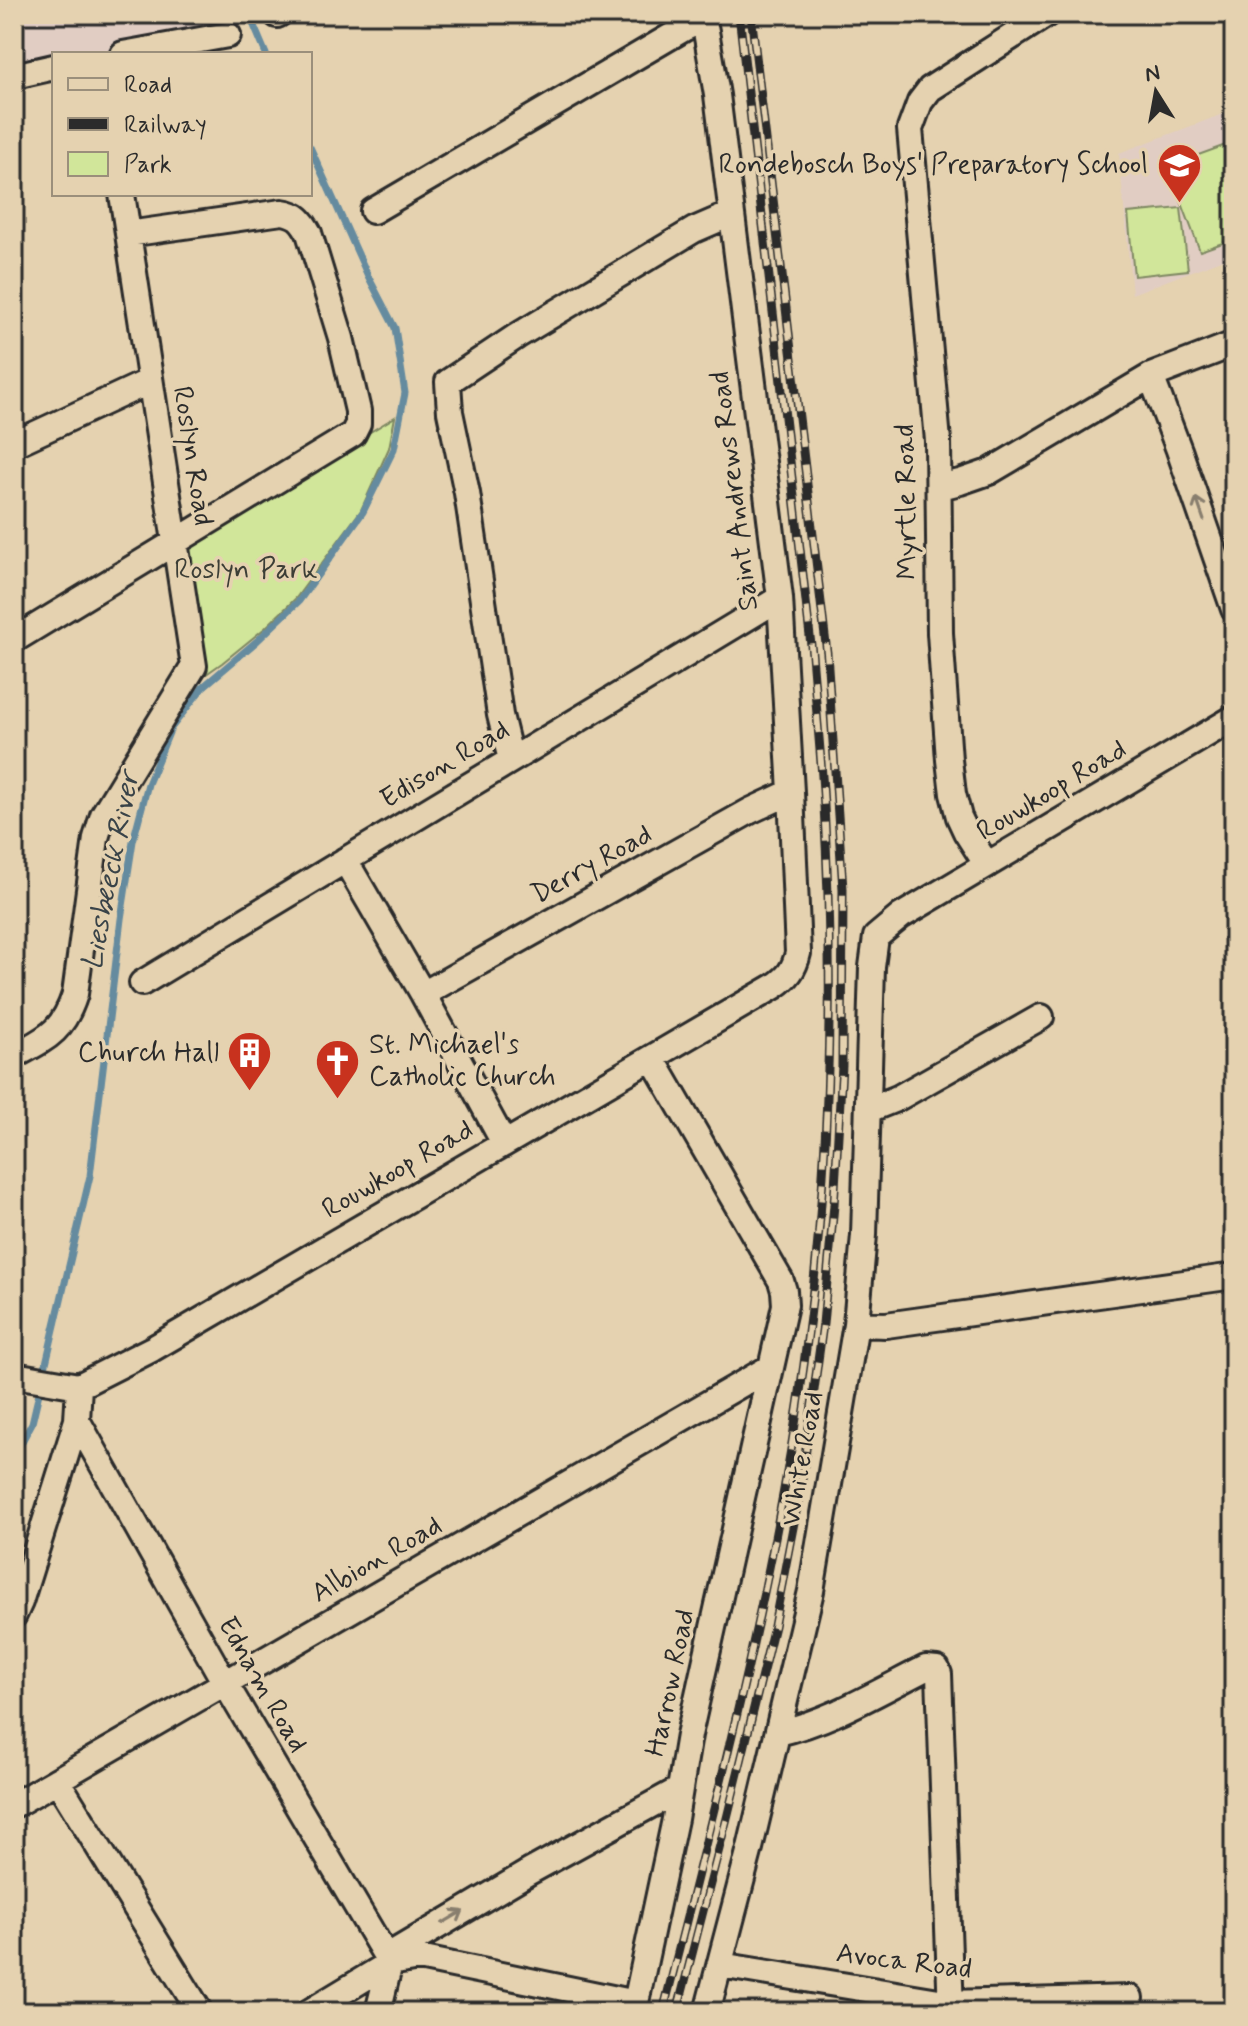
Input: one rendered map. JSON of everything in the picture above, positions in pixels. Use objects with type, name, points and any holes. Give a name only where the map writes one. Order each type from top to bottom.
[{"type":"street","points":[[1022,20],[1047,14]]},
{"type":"street","points":[[373,211],[704,17]]},
{"type":"street","name":"Saint Andrews Road","points":[[704,17],[719,108],[780,598],[791,792],[796,963]]},
{"type":"street","name":"Myrtle Road","points":[[987,865],[966,832],[953,794],[940,633],[938,441],[910,129],[920,102],[930,89],[1022,20]]},
{"type":"street","points":[[134,52],[228,35]]},
{"type":"street","points":[[14,64],[52,66]]},
{"type":"street","points":[[14,76],[52,66]]},
{"type":"street","name":"Roslyn Road","points":[[14,1056],[49,1036],[70,1011],[75,994],[96,838],[103,815],[194,666],[122,196]]},
{"type":"street","points":[[14,640],[353,434],[358,424],[358,411],[341,338],[309,233],[293,213],[128,234]]},
{"type":"street","points":[[511,760],[500,715],[467,493],[450,412],[448,382],[517,336],[694,230],[731,214]]},
{"type":"street","points":[[940,487],[989,472],[1151,376],[1234,344]]},
{"type":"street","points":[[1151,376],[1234,609]]},
{"type":"street","points":[[14,444],[150,381]]},
{"type":"street","name":"Edison Road","points":[[142,983],[780,598]]},
{"type":"street","name":"Rouwkoop Road","points":[[901,916],[1234,718]]},
{"type":"street","name":"Derry Road","points":[[423,994],[750,811],[791,792]]},
{"type":"street","points":[[345,860],[504,1143]]},
{"type":"street","name":"White Road","points":[[707,2012],[811,1591],[856,1324],[864,1235],[874,944],[879,933],[901,916]]},
{"type":"street","name":"Rouwkoop Road","points":[[68,1384],[152,1349],[786,978],[796,963]]},
{"type":"street","points":[[868,1110],[898,1098],[1041,1017]]},
{"type":"street","name":"Harrow Road","points":[[635,2008],[689,1735],[785,1305],[781,1281],[652,1058]]},
{"type":"street","points":[[856,1324],[886,1325],[1234,1276]]},
{"type":"street","name":"Albion Road","points":[[14,1805],[771,1367]]},
{"type":"street","points":[[14,1615],[77,1420],[68,1384],[22,1377]]},
{"type":"street","name":"Ednam Road","points":[[77,1420],[225,1683],[388,1960]]},
{"type":"street","points":[[778,1733],[829,1717],[926,1668],[934,1667],[939,1674],[951,2007]]},
{"type":"street","points":[[57,1780],[200,2012]]},
{"type":"street","points":[[309,2012],[516,1880],[680,1789]]},
{"type":"street","points":[[388,1960],[429,1959],[635,2008]]},
{"type":"street","points":[[378,2012],[388,1960]]},
{"type":"street","name":"Avoca Road","points":[[720,1965],[951,2007],[1130,1998]]},
{"type":"shaded area","points":[[14,14],[224,14],[228,35],[134,52],[52,52],[52,64],[14,64]]},
{"type":"shaded area","name":"Rondebosch Boys' Preparatory School","points":[[1234,110],[1234,255],[1132,294],[1119,153]]},
{"type":"green space","points":[[1234,142],[1234,239],[1200,251],[1168,166]]},
{"type":"green space","points":[[1181,208],[1188,270],[1134,276],[1128,213]]},
{"type":"green space","name":"Roslyn Park","points":[[395,417],[389,448],[361,510],[296,598],[265,628],[202,677],[185,544]]},
{"type":"waterway","name":"Liesbeeck River","points":[[249,14],[265,52]]},
{"type":"waterway","name":"Liesbeeck River","points":[[14,1456],[32,1423],[90,1176],[121,919],[133,841],[148,784],[171,728],[203,687],[299,601],[363,512],[394,449],[405,393],[395,328],[312,151]]},
{"type":"railway","points":[[663,2012],[742,1690],[792,1446],[812,1296],[828,1086],[829,945],[820,749],[812,654],[739,14]]},
{"type":"railway","points":[[677,2012],[774,1626],[801,1486],[823,1324],[842,1066],[843,889],[827,653],[751,14]]},
{"type":"place","name":"Rondebosch Boys' Preparatory School","points":[[1179,204]]},
{"type":"place","name":"Church Hall","points":[[250,1092]]},
{"type":"place","name":"St. Michael's Catholic Church","points":[[338,1100]]}]
